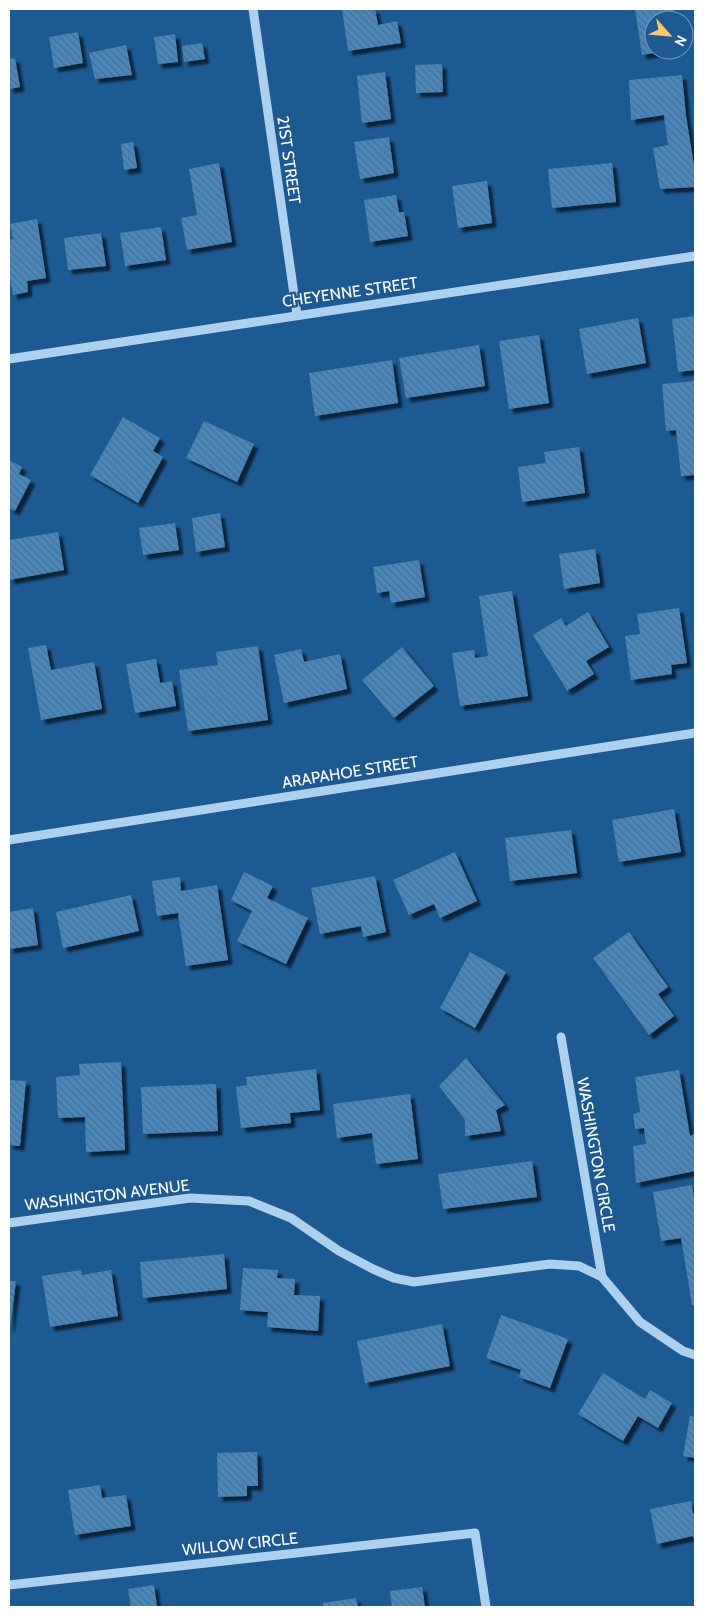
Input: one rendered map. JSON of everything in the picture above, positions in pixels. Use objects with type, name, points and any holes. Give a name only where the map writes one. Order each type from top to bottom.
[{"type":"street","name":"21ST STREET","points":[[253,9],[297,315]]},
{"type":"street","name":"CHEYENNE STREET","points":[[9,359],[695,256]]},
{"type":"street","name":"ARAPAHOE STREET","points":[[9,840],[695,734]]},
{"type":"street","name":"WASHINGTON CIRCLE","points":[[561,1038],[602,1277]]},
{"type":"street","name":"WASHINGTON AVENUE","points":[[9,1223],[190,1198],[249,1201],[291,1218],[339,1251],[373,1269],[394,1278],[414,1282],[550,1264],[579,1266],[602,1277],[640,1322],[683,1351],[695,1355]]},
{"type":"street","name":"WILLOW CIRCLE","points":[[9,1585],[475,1533],[486,1607]]},
{"type":"building","points":[[342,9],[375,9],[378,25],[397,21],[401,43],[348,51]]},
{"type":"building","points":[[635,9],[673,9],[644,10],[644,55],[642,55]]},
{"type":"building","points":[[78,32],[83,63],[54,68],[49,37]]},
{"type":"building","points":[[175,34],[178,62],[158,64],[154,37]]},
{"type":"building","points":[[202,43],[205,59],[184,62],[182,46]]},
{"type":"building","points":[[126,45],[132,75],[95,79],[89,53]]},
{"type":"building","points":[[15,58],[20,87],[9,89],[9,59]]},
{"type":"building","points":[[442,64],[443,92],[416,93],[415,65]]},
{"type":"building","points":[[385,72],[391,119],[362,123],[357,76]]},
{"type":"building","points":[[682,75],[695,172],[695,187],[660,189],[653,148],[668,145],[664,115],[631,120],[629,80]]},
{"type":"building","points":[[389,137],[394,173],[360,179],[354,142]]},
{"type":"building","points":[[133,142],[137,168],[124,170],[121,144]]},
{"type":"building","points":[[219,163],[232,242],[187,250],[181,218],[197,215],[189,169]]},
{"type":"building","points":[[612,163],[616,202],[552,208],[548,169]]},
{"type":"building","points":[[487,181],[492,223],[458,228],[452,186]]},
{"type":"building","points":[[396,195],[399,212],[404,212],[408,236],[370,242],[364,200]]},
{"type":"building","points":[[37,219],[46,278],[27,281],[28,292],[13,295],[9,279],[9,240],[13,239],[10,224]]},
{"type":"building","points":[[161,227],[166,260],[125,266],[120,233]]},
{"type":"building","points":[[101,233],[106,266],[68,270],[64,238]]},
{"type":"building","points":[[695,316],[695,370],[678,372],[672,319]]},
{"type":"building","points":[[638,318],[646,363],[587,374],[579,329]]},
{"type":"building","points":[[539,335],[549,403],[509,409],[499,341]]},
{"type":"building","points":[[479,345],[485,386],[406,398],[399,358]]},
{"type":"building","points":[[392,360],[398,403],[315,416],[309,373]]},
{"type":"building","points":[[695,381],[695,475],[681,476],[676,430],[666,431],[662,384]]},
{"type":"building","points":[[123,417],[160,438],[153,451],[163,457],[138,503],[90,475]]},
{"type":"building","points":[[204,421],[254,444],[237,482],[186,458]]},
{"type":"building","points":[[579,447],[585,493],[522,502],[518,467],[546,463],[544,452]]},
{"type":"building","points":[[9,460],[22,467],[19,474],[31,480],[15,511],[9,508]]},
{"type":"building","points":[[220,513],[225,547],[196,552],[192,518]]},
{"type":"building","points":[[175,523],[179,550],[143,555],[139,528]]},
{"type":"building","points":[[58,532],[64,570],[9,580],[9,540]]},
{"type":"building","points":[[595,549],[600,583],[564,589],[559,554]]},
{"type":"building","points":[[419,560],[425,597],[391,603],[389,591],[377,593],[373,567]]},
{"type":"building","points":[[512,591],[528,696],[460,706],[452,653],[474,650],[475,658],[488,656],[479,596]]},
{"type":"building","points":[[679,608],[687,663],[671,665],[672,674],[631,680],[625,636],[640,634],[637,614]]},
{"type":"building","points":[[588,612],[609,647],[586,661],[594,674],[567,691],[533,635],[561,618],[566,626]]},
{"type":"building","points":[[46,645],[51,670],[94,662],[102,709],[41,720],[28,648]]},
{"type":"building","points":[[258,646],[268,720],[188,731],[179,670],[218,665],[216,652]]},
{"type":"building","points":[[402,647],[434,686],[394,718],[362,680]]},
{"type":"building","points":[[301,649],[304,662],[340,654],[347,689],[284,703],[274,655]]},
{"type":"building","points":[[156,659],[160,683],[172,681],[176,706],[135,713],[126,664]]},
{"type":"building","points":[[674,809],[681,852],[619,862],[612,820]]},
{"type":"building","points":[[571,830],[577,873],[510,881],[505,838]]},
{"type":"building","points":[[455,852],[477,901],[440,918],[434,904],[409,915],[393,880]]},
{"type":"building","points":[[244,872],[273,886],[267,898],[308,918],[286,964],[237,941],[252,911],[231,900]]},
{"type":"building","points":[[375,876],[386,932],[363,937],[361,926],[320,934],[311,888]]},
{"type":"building","points":[[180,877],[181,891],[217,885],[228,960],[186,966],[178,913],[157,916],[152,881]]},
{"type":"building","points":[[131,895],[139,931],[63,948],[56,912]]},
{"type":"building","points":[[33,908],[38,945],[9,949],[9,912]]},
{"type":"building","points":[[629,932],[668,987],[658,994],[674,1016],[649,1035],[593,958]]},
{"type":"building","points":[[470,952],[506,972],[475,1028],[440,1008]]},
{"type":"building","points":[[466,1058],[505,1105],[496,1110],[501,1131],[465,1136],[465,1120],[439,1086]]},
{"type":"building","points":[[121,1062],[125,1150],[86,1152],[85,1117],[58,1118],[56,1077],[80,1075],[79,1064]]},
{"type":"building","points":[[316,1069],[320,1110],[290,1113],[291,1123],[241,1128],[236,1087],[247,1085],[246,1077]]},
{"type":"building","points":[[679,1070],[690,1136],[695,1133],[695,1171],[636,1183],[633,1146],[646,1144],[644,1128],[635,1129],[633,1114],[640,1112],[635,1077]]},
{"type":"building","points":[[9,1080],[26,1081],[20,1146],[9,1145]]},
{"type":"building","points":[[216,1084],[218,1131],[143,1134],[141,1087]]},
{"type":"building","points":[[410,1094],[418,1159],[376,1164],[372,1133],[337,1138],[333,1104]]},
{"type":"building","points":[[532,1161],[537,1197],[443,1209],[438,1174]]},
{"type":"building","points":[[692,1185],[695,1204],[695,1305],[692,1305],[681,1238],[661,1241],[653,1192]]},
{"type":"building","points":[[224,1254],[227,1289],[143,1298],[140,1262]]},
{"type":"building","points":[[243,1268],[278,1270],[277,1278],[295,1279],[294,1295],[320,1296],[318,1331],[267,1327],[268,1312],[240,1310]]},
{"type":"building","points":[[81,1270],[82,1275],[111,1270],[118,1316],[50,1327],[42,1276]]},
{"type":"building","points":[[9,1281],[16,1281],[10,1328],[9,1328]]},
{"type":"building","points":[[501,1315],[568,1339],[550,1388],[519,1377],[521,1370],[486,1358]]},
{"type":"building","points":[[442,1324],[450,1366],[365,1383],[357,1341]]},
{"type":"building","points":[[603,1373],[645,1399],[650,1390],[672,1403],[658,1428],[638,1416],[623,1441],[578,1414]]},
{"type":"building","points":[[690,1416],[695,1417],[695,1458],[683,1456]]},
{"type":"building","points":[[257,1452],[258,1486],[247,1486],[247,1496],[218,1497],[217,1453]]},
{"type":"building","points":[[100,1485],[102,1498],[126,1495],[131,1526],[75,1535],[68,1490]]},
{"type":"building","points":[[691,1501],[693,1514],[695,1513],[695,1542],[693,1536],[657,1544],[650,1509]]},
{"type":"building","points":[[154,1585],[157,1607],[131,1607],[128,1589]]},
{"type":"building","points":[[422,1587],[425,1607],[392,1607],[390,1591]]},
{"type":"building","points":[[356,1598],[358,1607],[323,1607],[323,1603]]}]
